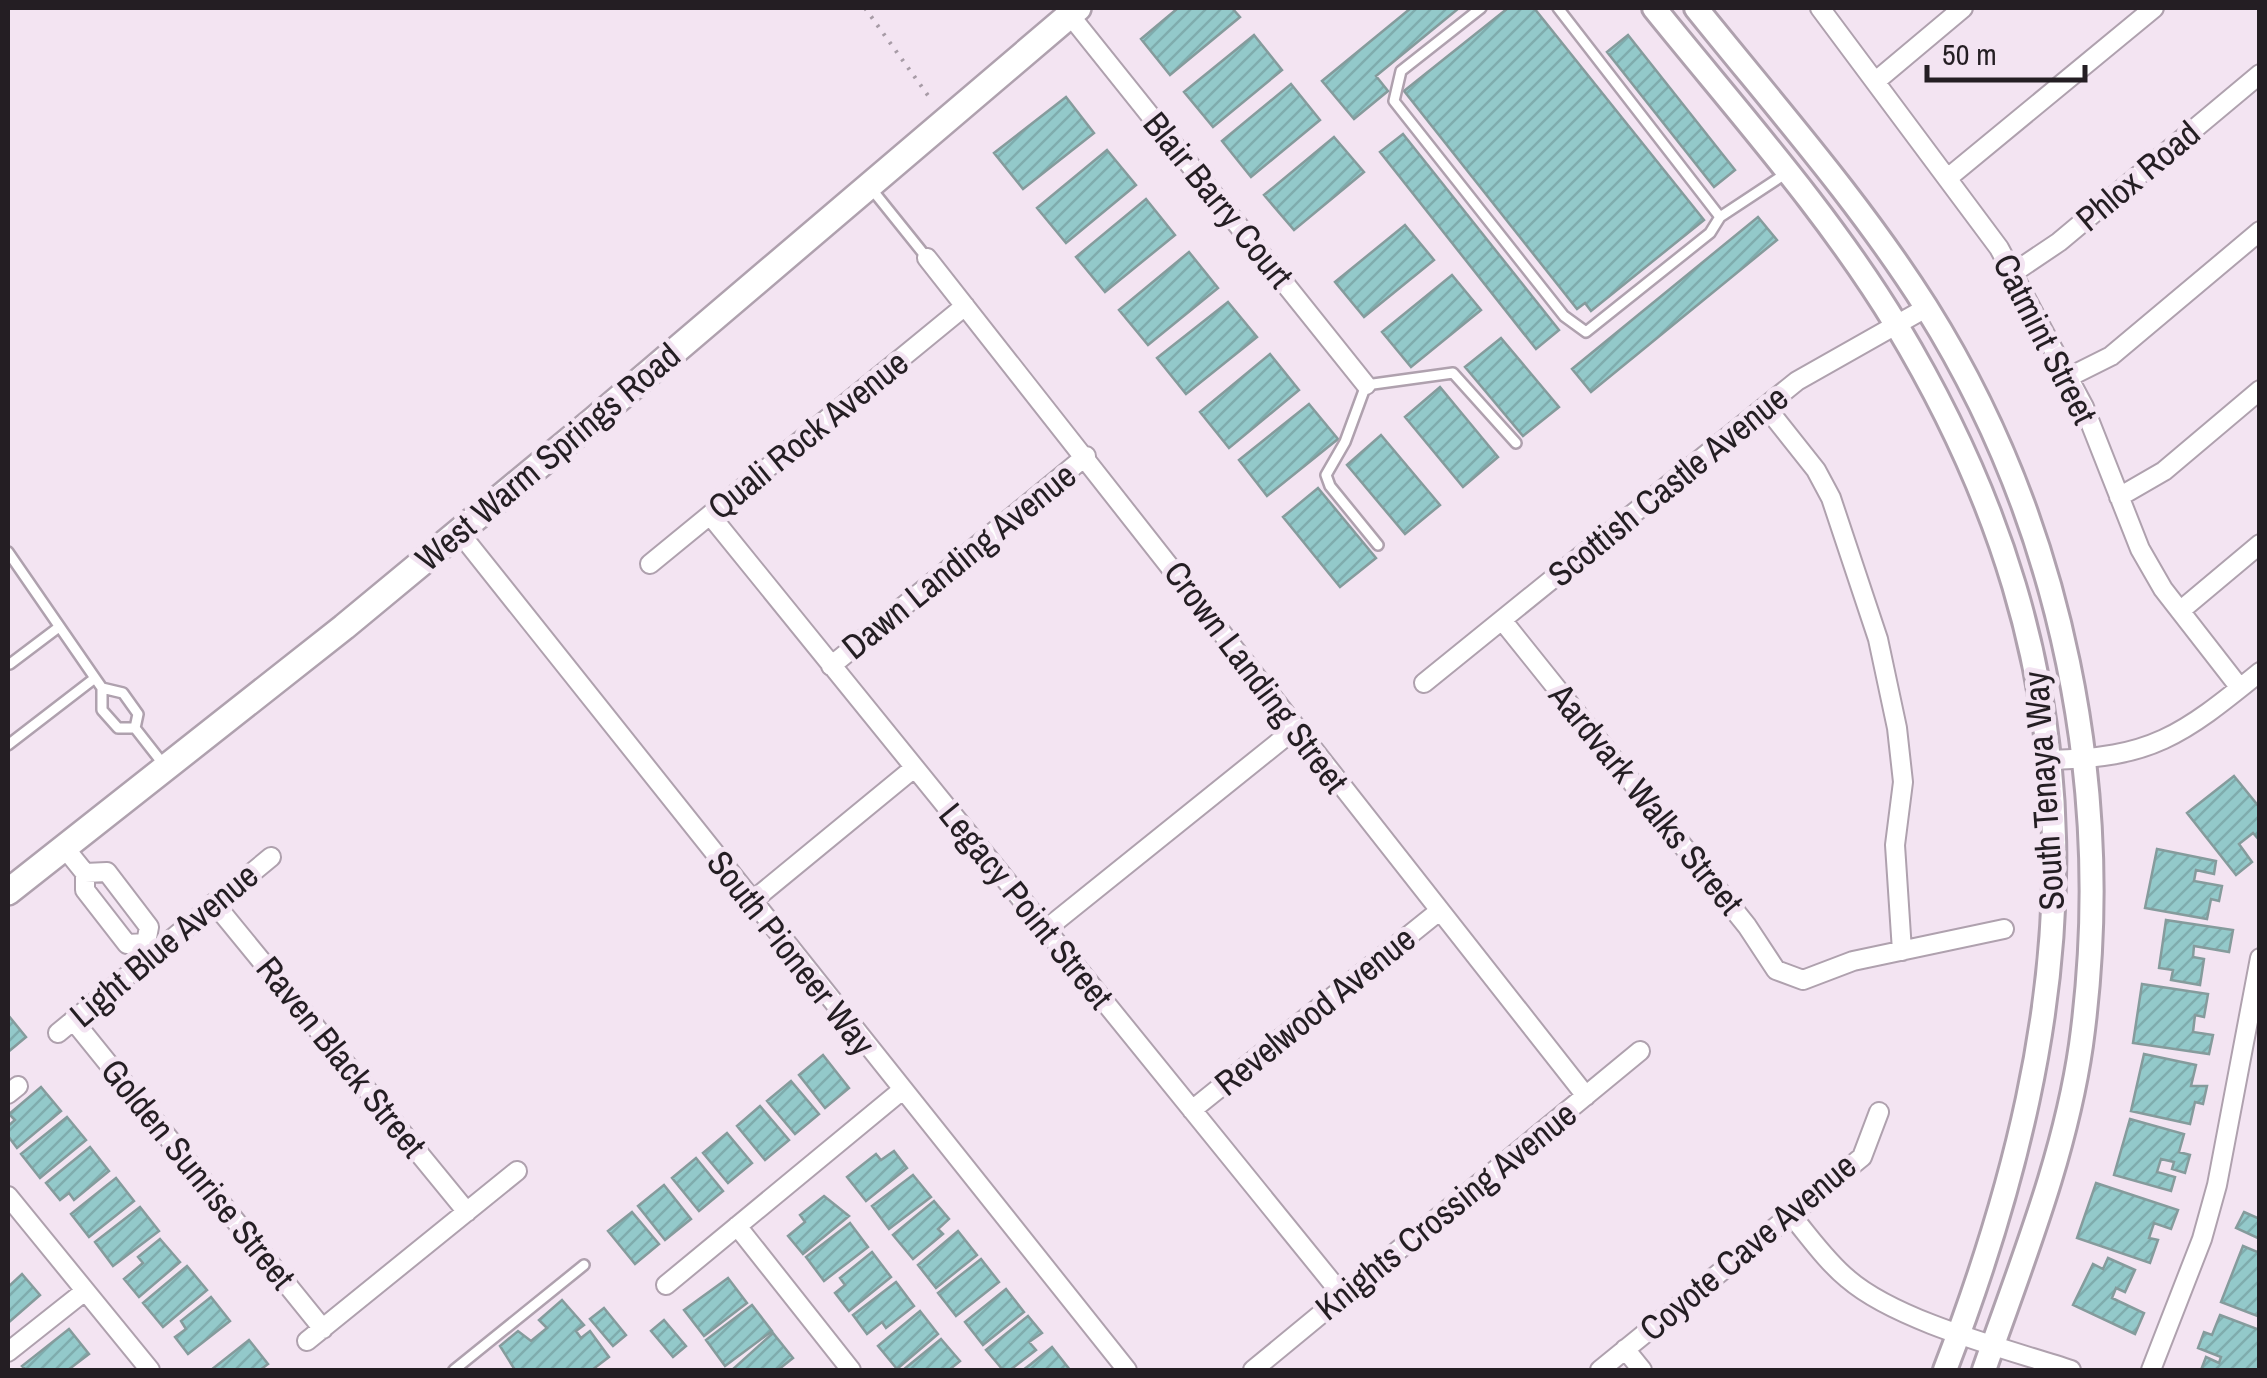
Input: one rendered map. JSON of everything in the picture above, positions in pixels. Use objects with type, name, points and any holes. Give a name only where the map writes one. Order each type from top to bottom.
[{"type":"main road","name":"West Warm Springs Road","points":[[8,892],[459,532],[1073,11]]},
{"type":"street","name":"South Tenaya Way","points":[[1654,8],[1787,173],[1896,324],[1956,435],[2002,549],[2032,640],[2048,760],[2055,907],[2042,1038],[1976,1338],[1984,1370]]},
{"type":"street","name":"South Tenaya Way","points":[[1696,8],[1853,205],[1926,308],[1988,420],[2036,538],[2056,610],[2084,760],[2093,920],[2080,1048],[2053,1174],[1976,1338],[1945,1370]]},
{"type":"street","name":"Catmint Street","points":[[1820,8],[1949,177],[2013,273],[2069,377],[2140,548],[2180,611],[2240,688]]},
{"type":"street","points":[[1876,80],[1964,8]]},
{"type":"street","points":[[1949,177],[2154,8]]},
{"type":"street","name":"Blair Barry Court","points":[[1073,11],[1366,385]]},
{"type":"street","name":"Phlox Road","points":[[2013,273],[2059,242],[2260,74]]},
{"type":"street","points":[[2069,377],[2111,356],[2260,231]]},
{"type":"street","name":"Crown Landing Street","points":[[927,258],[1586,1096]]},
{"type":"street","name":"Quali Rock Avenue","points":[[650,564],[966,306]]},
{"type":"street","name":"Scottish Castle Avenue","points":[[1424,683],[1823,364],[1926,308]]},
{"type":"street","points":[[2119,496],[2164,471],[2260,390]]},
{"type":"street","points":[[1766,407],[1816,470],[1830,498],[1889,684],[1903,782],[1894,845],[1902,951],[2004,929]]},
{"type":"street","name":"Dawn Landing Avenue","points":[[831,666],[1086,456]]},
{"type":"street","name":"Legacy Point Street","points":[[710,515],[1343,1296]]},
{"type":"street","name":"South Pioneer Way","points":[[459,532],[1127,1370]]},
{"type":"street","points":[[2180,611],[2260,544]]},
{"type":"street","name":"Aardvark Walks Street","points":[[1502,620],[1747,926],[1776,970],[1788,978],[1803,980],[1830,967],[1902,951]]},
{"type":"street","points":[[2048,760],[2118,758],[2148,747],[2198,722],[2260,672]]},
{"type":"street","points":[[1045,930],[1294,729]]},
{"type":"street","points":[[751,902],[914,768]]},
{"type":"street","points":[[64,847],[85,873],[85,890],[127,944],[150,948],[148,926],[106,872],[85,873]]},
{"type":"street","name":"Light Blue Avenue","points":[[58,1033],[150,948],[271,857]]},
{"type":"street","name":"Raven Black Street","points":[[214,903],[467,1212]]},
{"type":"street","name":"Revelwood Avenue","points":[[1192,1110],[1438,912]]},
{"type":"street","points":[[2151,1370],[2202,1239],[2252,1049],[2260,958]]},
{"type":"street","name":"Golden Sunrise Street","points":[[74,1020],[323,1328]]},
{"type":"street","name":"Knights Crossing Avenue","points":[[1252,1370],[1640,1051]]},
{"type":"street","points":[[666,1286],[901,1091]]},
{"type":"street","name":"Coyote Cave Avenue","points":[[1600,1370],[1862,1156],[1879,1112]]},
{"type":"street","points":[[307,1341],[518,1171]]},
{"type":"street","points":[[8,1196],[150,1370]]},
{"type":"street","points":[[1792,1214],[1848,1279],[1894,1307],[2071,1370]]},
{"type":"street","points":[[737,1226],[851,1370]]},
{"type":"street","points":[[8,1352],[85,1291]]},
{"type":"street","points":[[1625,1350],[1642,1370]]},
{"type":"lane","points":[[1481,8],[1401,72],[1394,101],[1564,316],[1586,332],[1710,233],[1720,216],[1787,173]]},
{"type":"lane","points":[[1558,8],[1720,216]]},
{"type":"lane","points":[[868,184],[927,258]]},
{"type":"lane","points":[[1378,545],[1330,486],[1326,474],[1344,442],[1366,385],[1453,373],[1516,443]]},
{"type":"lane","points":[[8,552],[102,688],[102,710],[118,728],[135,728]]},
{"type":"lane","points":[[10,664],[60,627]]},
{"type":"lane","points":[[8,744],[95,678]]},
{"type":"lane","points":[[102,688],[123,694],[138,714],[135,728],[164,766]]},
{"type":"lane","points":[[454,1370],[584,1264]]},
{"type":"path","points":[[865,8],[945,118]]},
{"type":"building","points":[[1178,8],[1232,8],[1240,17],[1170,75],[1141,39]]},
{"type":"building","points":[[1411,8],[1459,8],[1376,76],[1388,91],[1354,119],[1322,81]]},
{"type":"building","points":[[1508,8],[1534,8],[1704,220],[1591,311],[1585,303],[1577,309],[1404,91]]},
{"type":"building","points":[[1254,35],[1282,70],[1213,127],[1184,92]]},
{"type":"building","points":[[1628,35],[1735,170],[1714,187],[1607,52]]},
{"type":"building","points":[[1291,84],[1320,120],[1251,177],[1222,141]]},
{"type":"building","points":[[1066,97],[1094,133],[1023,189],[994,153]]},
{"type":"building","points":[[1403,134],[1559,330],[1536,349],[1380,152]]},
{"type":"building","points":[[1334,137],[1364,172],[1294,230],[1264,195]]},
{"type":"building","points":[[1107,150],[1136,185],[1066,243],[1037,208]]},
{"type":"building","points":[[1146,199],[1175,235],[1105,292],[1076,257]]},
{"type":"building","points":[[1758,217],[1777,240],[1591,392],[1572,369]]},
{"type":"building","points":[[1405,225],[1434,260],[1364,317],[1335,282]]},
{"type":"building","points":[[1189,252],[1218,288],[1148,345],[1119,310]]},
{"type":"building","points":[[1452,275],[1481,310],[1411,367],[1382,332]]},
{"type":"building","points":[[1228,302],[1257,337],[1186,394],[1157,358]]},
{"type":"building","points":[[1501,338],[1559,407],[1523,436],[1465,367]]},
{"type":"building","points":[[1270,354],[1299,390],[1229,448],[1200,412]]},
{"type":"building","points":[[1440,387],[1498,457],[1463,487],[1405,417]]},
{"type":"building","points":[[1309,404],[1338,439],[1267,496],[1239,460]]},
{"type":"building","points":[[1381,435],[1440,505],[1405,534],[1347,465]]},
{"type":"building","points":[[1318,488],[1376,558],[1340,587],[1283,517]]},
{"type":"building","points":[[2234,776],[2260,808],[2260,841],[2253,833],[2239,844],[2252,862],[2236,875],[2187,813]]},
{"type":"building","points":[[2157,849],[2216,861],[2214,874],[2196,870],[2194,881],[2222,886],[2219,901],[2211,899],[2207,919],[2145,908]]},
{"type":"building","points":[[2166,920],[2233,930],[2229,952],[2194,946],[2193,957],[2204,959],[2200,985],[2171,980],[2173,970],[2159,968]]},
{"type":"building","points":[[2142,984],[2208,994],[2204,1017],[2195,1015],[2193,1032],[2213,1035],[2209,1054],[2133,1043]]},
{"type":"building","points":[[8,1015],[26,1037],[8,1052]]},
{"type":"building","points":[[2144,1054],[2196,1065],[2191,1086],[2207,1086],[2203,1104],[2195,1102],[2190,1124],[2131,1111]]},
{"type":"building","points":[[823,1055],[849,1088],[825,1108],[799,1075]]},
{"type":"building","points":[[791,1081],[819,1114],[795,1134],[767,1101]]},
{"type":"building","points":[[41,1087],[61,1111],[17,1148],[8,1136],[8,1126],[15,1120],[9,1114]]},
{"type":"building","points":[[760,1106],[789,1140],[765,1160],[737,1126]]},
{"type":"building","points":[[67,1117],[86,1140],[40,1178],[21,1154]]},
{"type":"building","points":[[2130,1119],[2184,1134],[2179,1152],[2190,1155],[2185,1173],[2172,1169],[2174,1162],[2161,1159],[2157,1172],[2175,1177],[2171,1191],[2114,1175]]},
{"type":"building","points":[[727,1133],[752,1163],[728,1183],[703,1153]]},
{"type":"building","points":[[90,1147],[109,1171],[74,1200],[69,1193],[60,1200],[46,1183]]},
{"type":"building","points":[[894,1151],[907,1168],[866,1201],[847,1177],[876,1154],[881,1160]]},
{"type":"building","points":[[696,1158],[723,1191],[699,1211],[672,1178]]},
{"type":"building","points":[[913,1175],[931,1197],[889,1229],[872,1206]]},
{"type":"building","points":[[116,1178],[134,1201],[89,1237],[71,1214]]},
{"type":"building","points":[[2096,1183],[2178,1210],[2171,1229],[2154,1223],[2149,1238],[2158,1240],[2150,1263],[2077,1238]]},
{"type":"building","points":[[664,1185],[691,1219],[665,1240],[638,1206]]},
{"type":"building","points":[[824,1196],[849,1216],[803,1254],[788,1236],[805,1222],[800,1215]]},
{"type":"building","points":[[934,1201],[949,1219],[938,1229],[943,1234],[913,1259],[893,1235]]},
{"type":"building","points":[[140,1207],[159,1231],[113,1266],[95,1242]]},
{"type":"building","points":[[632,1212],[659,1244],[635,1264],[608,1231]]},
{"type":"building","points":[[2244,1212],[2260,1219],[2260,1239],[2236,1228]]},
{"type":"building","points":[[850,1223],[868,1247],[824,1281],[806,1257]]},
{"type":"building","points":[[958,1231],[977,1255],[936,1288],[918,1265]]},
{"type":"building","points":[[160,1239],[180,1262],[139,1297],[124,1279],[143,1263],[138,1257]]},
{"type":"building","points":[[2243,1246],[2260,1253],[2260,1317],[2221,1302]]},
{"type":"building","points":[[872,1252],[891,1277],[849,1311],[835,1293],[845,1285],[840,1278]]},
{"type":"building","points":[[2108,1258],[2135,1270],[2125,1292],[2116,1288],[2112,1298],[2144,1313],[2135,1334],[2073,1305],[2093,1264],[2103,1269]]},
{"type":"building","points":[[981,1259],[999,1282],[956,1316],[938,1293]]},
{"type":"building","points":[[187,1266],[207,1290],[163,1327],[143,1303]]},
{"type":"building","points":[[22,1274],[40,1295],[8,1323],[8,1287]]},
{"type":"building","points":[[728,1278],[747,1303],[704,1336],[684,1310]]},
{"type":"building","points":[[896,1282],[914,1306],[886,1328],[882,1322],[867,1334],[853,1315]]},
{"type":"building","points":[[1006,1289],[1024,1312],[983,1345],[965,1322]]},
{"type":"building","points":[[211,1297],[230,1321],[188,1354],[175,1337],[186,1329],[181,1321]]},
{"type":"building","points":[[562,1300],[584,1325],[576,1331],[581,1338],[590,1331],[609,1357],[592,1370],[515,1370],[500,1346],[518,1331],[531,1341],[547,1328],[539,1320]]},
{"type":"building","points":[[752,1305],[772,1331],[725,1366],[706,1340]]},
{"type":"building","points":[[604,1308],[626,1335],[613,1346],[590,1319]]},
{"type":"building","points":[[920,1311],[938,1334],[897,1369],[878,1346]]},
{"type":"building","points":[[2220,1315],[2260,1330],[2260,1370],[2201,1370],[2206,1357],[2219,1363],[2221,1357],[2198,1348],[2204,1332],[2212,1335]]},
{"type":"building","points":[[1028,1316],[1042,1333],[1029,1342],[1036,1350],[1010,1370],[1003,1370],[986,1350]]},
{"type":"building","points":[[664,1320],[686,1346],[673,1357],[651,1331]]},
{"type":"building","points":[[69,1329],[89,1354],[68,1370],[26,1370],[22,1366]]},
{"type":"building","points":[[773,1333],[793,1358],[778,1370],[732,1370]]},
{"type":"building","points":[[941,1339],[960,1361],[949,1370],[903,1370]]},
{"type":"building","points":[[249,1340],[268,1364],[260,1370],[211,1370]]},
{"type":"building","points":[[1052,1347],[1070,1370],[1023,1370],[1031,1364]]}]
